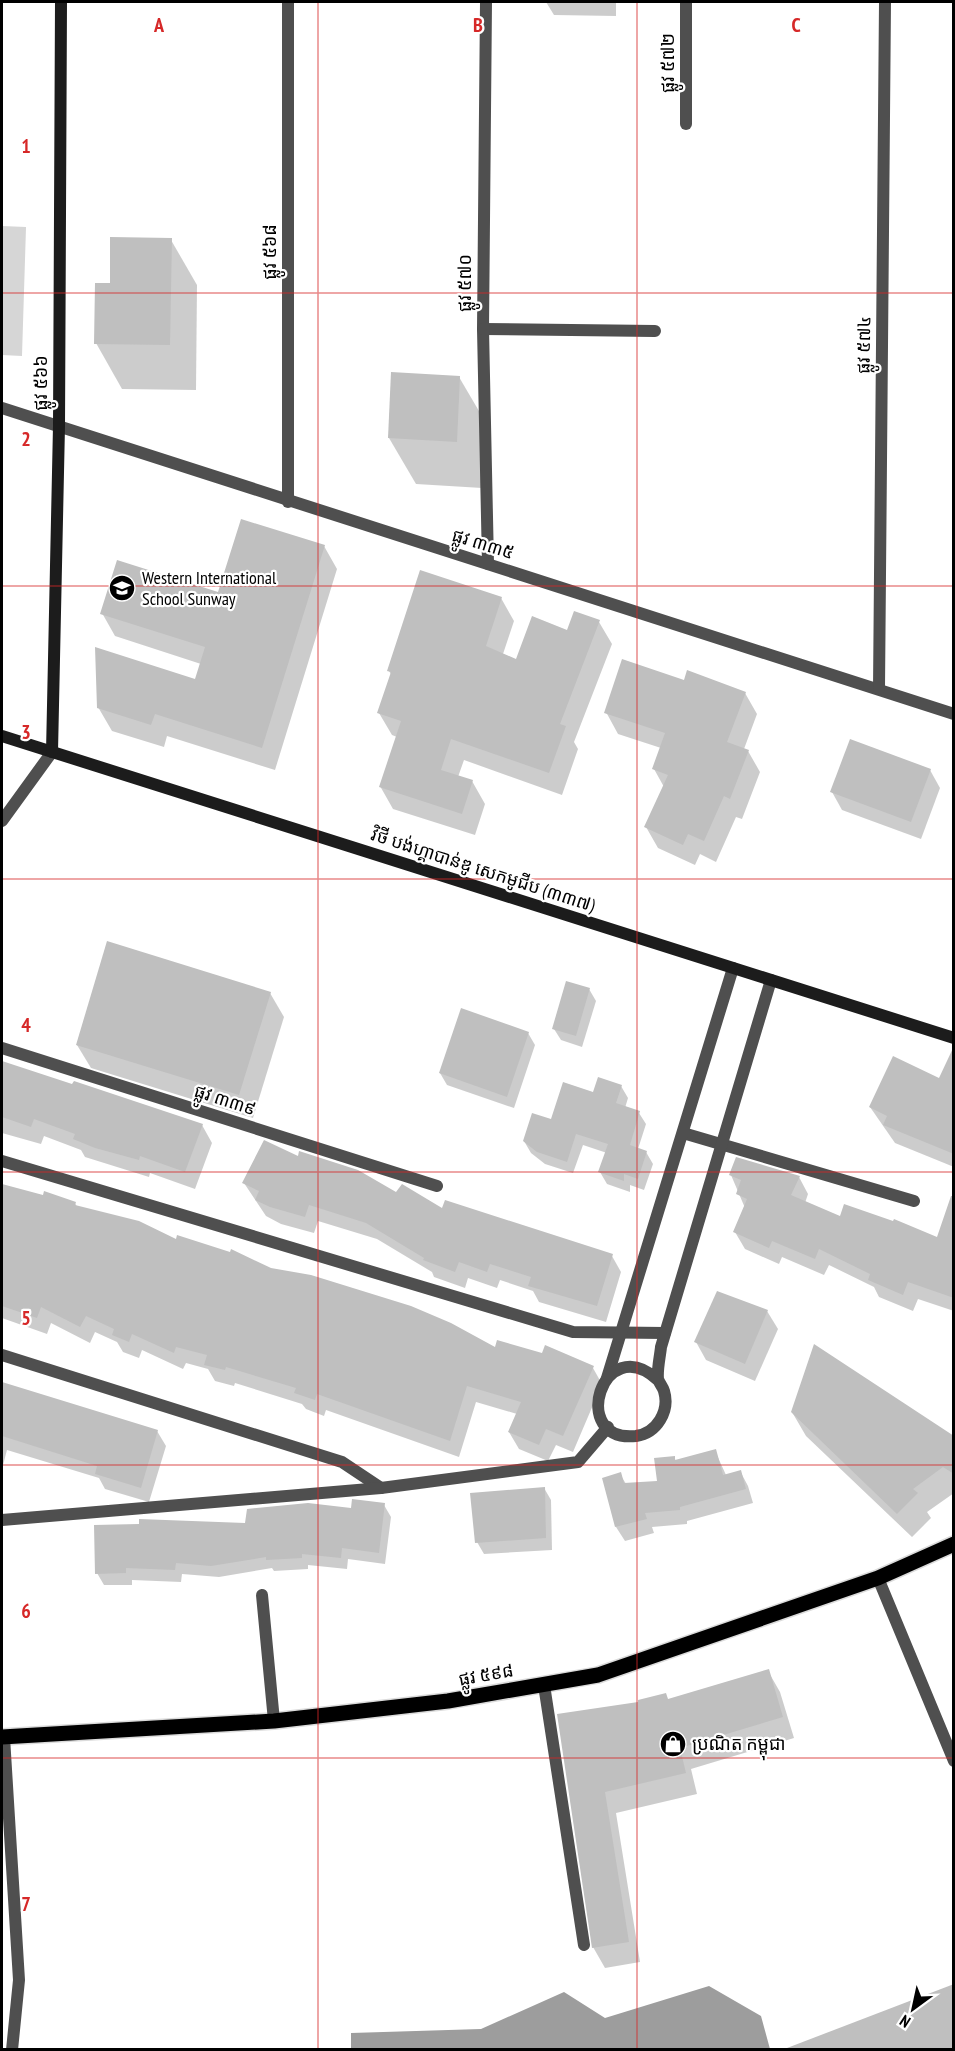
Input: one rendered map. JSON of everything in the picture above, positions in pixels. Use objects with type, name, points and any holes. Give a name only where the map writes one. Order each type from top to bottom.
[{"type":"main road","name":"ផ្លូវ ៥៩៨","points":[[3,1737],[274,1721],[448,1701],[598,1675],[878,1578],[954,1544]]},
{"type":"street","name":"ផ្លូវ ៥៦៦","points":[[52,752],[59,426],[62,2]]},
{"type":"street","name":"ផ្លូវ ៥៦៨","points":[[288,2],[288,502]]},
{"type":"street","name":"ផ្លូវ ៥៧០","points":[[486,2],[483,329],[488,564]]},
{"type":"street","name":"ផ្លូវ ៥៧២","points":[[686,2],[686,124]]},
{"type":"street","name":"ផ្លូវ ៥៧៤","points":[[879,689],[885,2]]},
{"type":"street","points":[[483,329],[655,331]]},
{"type":"street","name":"ផ្លូវ ៣៣៥","points":[[2,408],[288,502],[954,714]]},
{"type":"street","name":"វិថី បង់ហ្គាបាន់ឌូ សេកមូជីប (៣៣៧)","points":[[2,736],[954,1038]]},
{"type":"street","points":[[2,821],[52,752]]},
{"type":"street","points":[[607,1378],[734,968]]},
{"type":"street","points":[[658,1380],[665,1332],[771,980]]},
{"type":"street","name":"ផ្លូវ ៣៣៩","points":[[2,1048],[437,1186]]},
{"type":"street","points":[[683,1133],[914,1201]]},
{"type":"street","points":[[2,1161],[573,1332],[665,1332]]},
{"type":"street","points":[[2,1355],[342,1462],[381,1488]]},
{"type":"street","points":[[624,1368],[633,1368],[651,1374],[658,1380],[664,1390],[664,1413],[651,1431],[628,1436],[608,1427],[597,1408],[600,1386],[607,1378],[624,1368]]},
{"type":"street","points":[[2,1520],[381,1488],[578,1462],[608,1427]]},
{"type":"street","points":[[878,1578],[954,1761]]},
{"type":"street","points":[[262,1595],[274,1721]]},
{"type":"street","points":[[544,1685],[584,1945]]},
{"type":"street","points":[[3,1737],[7,1903],[19,1980],[7,2033],[12,2049]]},
{"type":"shaded area","points":[[2,226],[26,227],[22,356],[2,355]]},
{"type":"shaded area","points":[[709,1986],[761,2016],[770,2049],[351,2049],[351,2033],[481,2029],[564,1992],[605,2018]]},
{"type":"building","points":[[110,237],[172,238],[170,345],[94,344],[95,283],[110,283]]},
{"type":"building","points":[[391,372],[460,376],[457,442],[388,438]]},
{"type":"building","points":[[241,519],[325,545],[262,748],[155,714],[151,725],[97,708],[95,647],[195,679],[205,647],[100,614],[117,560],[218,592]]},
{"type":"building","points":[[420,570],[502,597],[486,646],[516,659],[532,616],[567,630],[574,611],[600,620],[560,724],[566,726],[549,773],[451,739],[441,770],[473,780],[462,814],[379,787],[401,721],[377,713],[391,672],[387,671]]},
{"type":"building","points":[[622,659],[684,680],[687,670],[746,692],[727,742],[749,750],[730,799],[724,796],[704,841],[688,834],[683,845],[644,827],[668,775],[652,769],[665,733],[604,713]]},
{"type":"building","points":[[850,739],[931,769],[911,822],[830,792]]},
{"type":"building","points":[[107,941],[271,992],[239,1095],[76,1045]]},
{"type":"building","points":[[566,981],[590,988],[576,1036],[552,1029]]},
{"type":"building","points":[[461,1008],[529,1032],[507,1097],[439,1073]]},
{"type":"building","points":[[954,1046],[954,1154],[883,1125],[887,1116],[869,1107],[893,1056],[939,1078]]},
{"type":"building","points":[[2,1061],[72,1084],[74,1081],[203,1124],[185,1172],[140,1156],[139,1160],[95,1148],[73,1139],[75,1134],[34,1119],[31,1127],[2,1117]]},
{"type":"building","points":[[598,1077],[622,1085],[616,1103],[640,1111],[630,1145],[647,1151],[638,1179],[624,1174],[624,1181],[598,1172],[608,1144],[576,1134],[567,1162],[537,1152],[523,1141],[532,1113],[551,1119],[563,1082],[593,1092]]},
{"type":"building","points":[[264,1140],[298,1156],[299,1151],[358,1170],[396,1192],[402,1184],[442,1208],[445,1200],[613,1254],[597,1306],[528,1286],[531,1277],[490,1264],[487,1272],[459,1262],[455,1272],[423,1260],[424,1258],[366,1223],[309,1205],[305,1217],[255,1200],[259,1191],[242,1183]]},
{"type":"building","points":[[736,1157],[800,1176],[791,1195],[840,1216],[844,1204],[893,1221],[894,1219],[937,1237],[951,1196],[954,1196],[954,1298],[908,1282],[903,1295],[868,1280],[870,1274],[819,1249],[815,1259],[772,1241],[769,1248],[733,1232],[747,1199],[736,1194],[741,1180],[729,1175]]},
{"type":"building","points":[[2,1184],[43,1195],[44,1191],[76,1202],[75,1205],[139,1221],[176,1239],[177,1235],[230,1252],[231,1249],[271,1268],[311,1275],[411,1306],[451,1323],[495,1347],[497,1340],[542,1353],[545,1345],[594,1366],[563,1436],[546,1429],[539,1445],[508,1432],[521,1402],[467,1386],[450,1441],[317,1394],[315,1400],[294,1393],[296,1388],[226,1367],[225,1370],[204,1365],[207,1355],[176,1347],[174,1353],[132,1334],[129,1342],[112,1335],[114,1329],[86,1316],[80,1327],[41,1307],[37,1318],[2,1306]]},
{"type":"building","points":[[717,1291],[768,1310],[745,1364],[694,1342]]},
{"type":"building","points":[[814,1344],[954,1436],[954,1474],[943,1467],[913,1489],[918,1493],[897,1514],[791,1412]]},
{"type":"building","points":[[2,1382],[158,1430],[141,1488],[95,1474],[97,1466],[2,1436]]},
{"type":"building","points":[[716,1449],[723,1475],[741,1470],[746,1489],[680,1507],[680,1510],[645,1513],[647,1519],[615,1527],[602,1478],[621,1472],[624,1483],[657,1481],[654,1458],[675,1456],[675,1460]]},
{"type":"building","points":[[545,1487],[546,1538],[475,1543],[470,1493]]},
{"type":"building","points":[[352,1499],[385,1503],[379,1553],[342,1548],[341,1558],[302,1554],[302,1558],[266,1560],[266,1557],[211,1566],[176,1563],[175,1570],[126,1568],[126,1573],[95,1574],[94,1525],[139,1524],[139,1519],[245,1523],[247,1509],[308,1503],[351,1508]]},
{"type":"building","points":[[769,1669],[783,1717],[680,1748],[686,1773],[605,1792],[629,1942],[592,1948],[557,1714],[638,1702],[638,1700],[666,1693],[668,1699]]},
{"type":"building","points":[[954,1984],[954,2049],[787,2049],[787,2048]]},
{"type":"place","name":"Western International School Sunway","points":[[122,588]]},
{"type":"place","name":"ប្រណិត កម្ពុជា","points":[[673,1744]]}]
